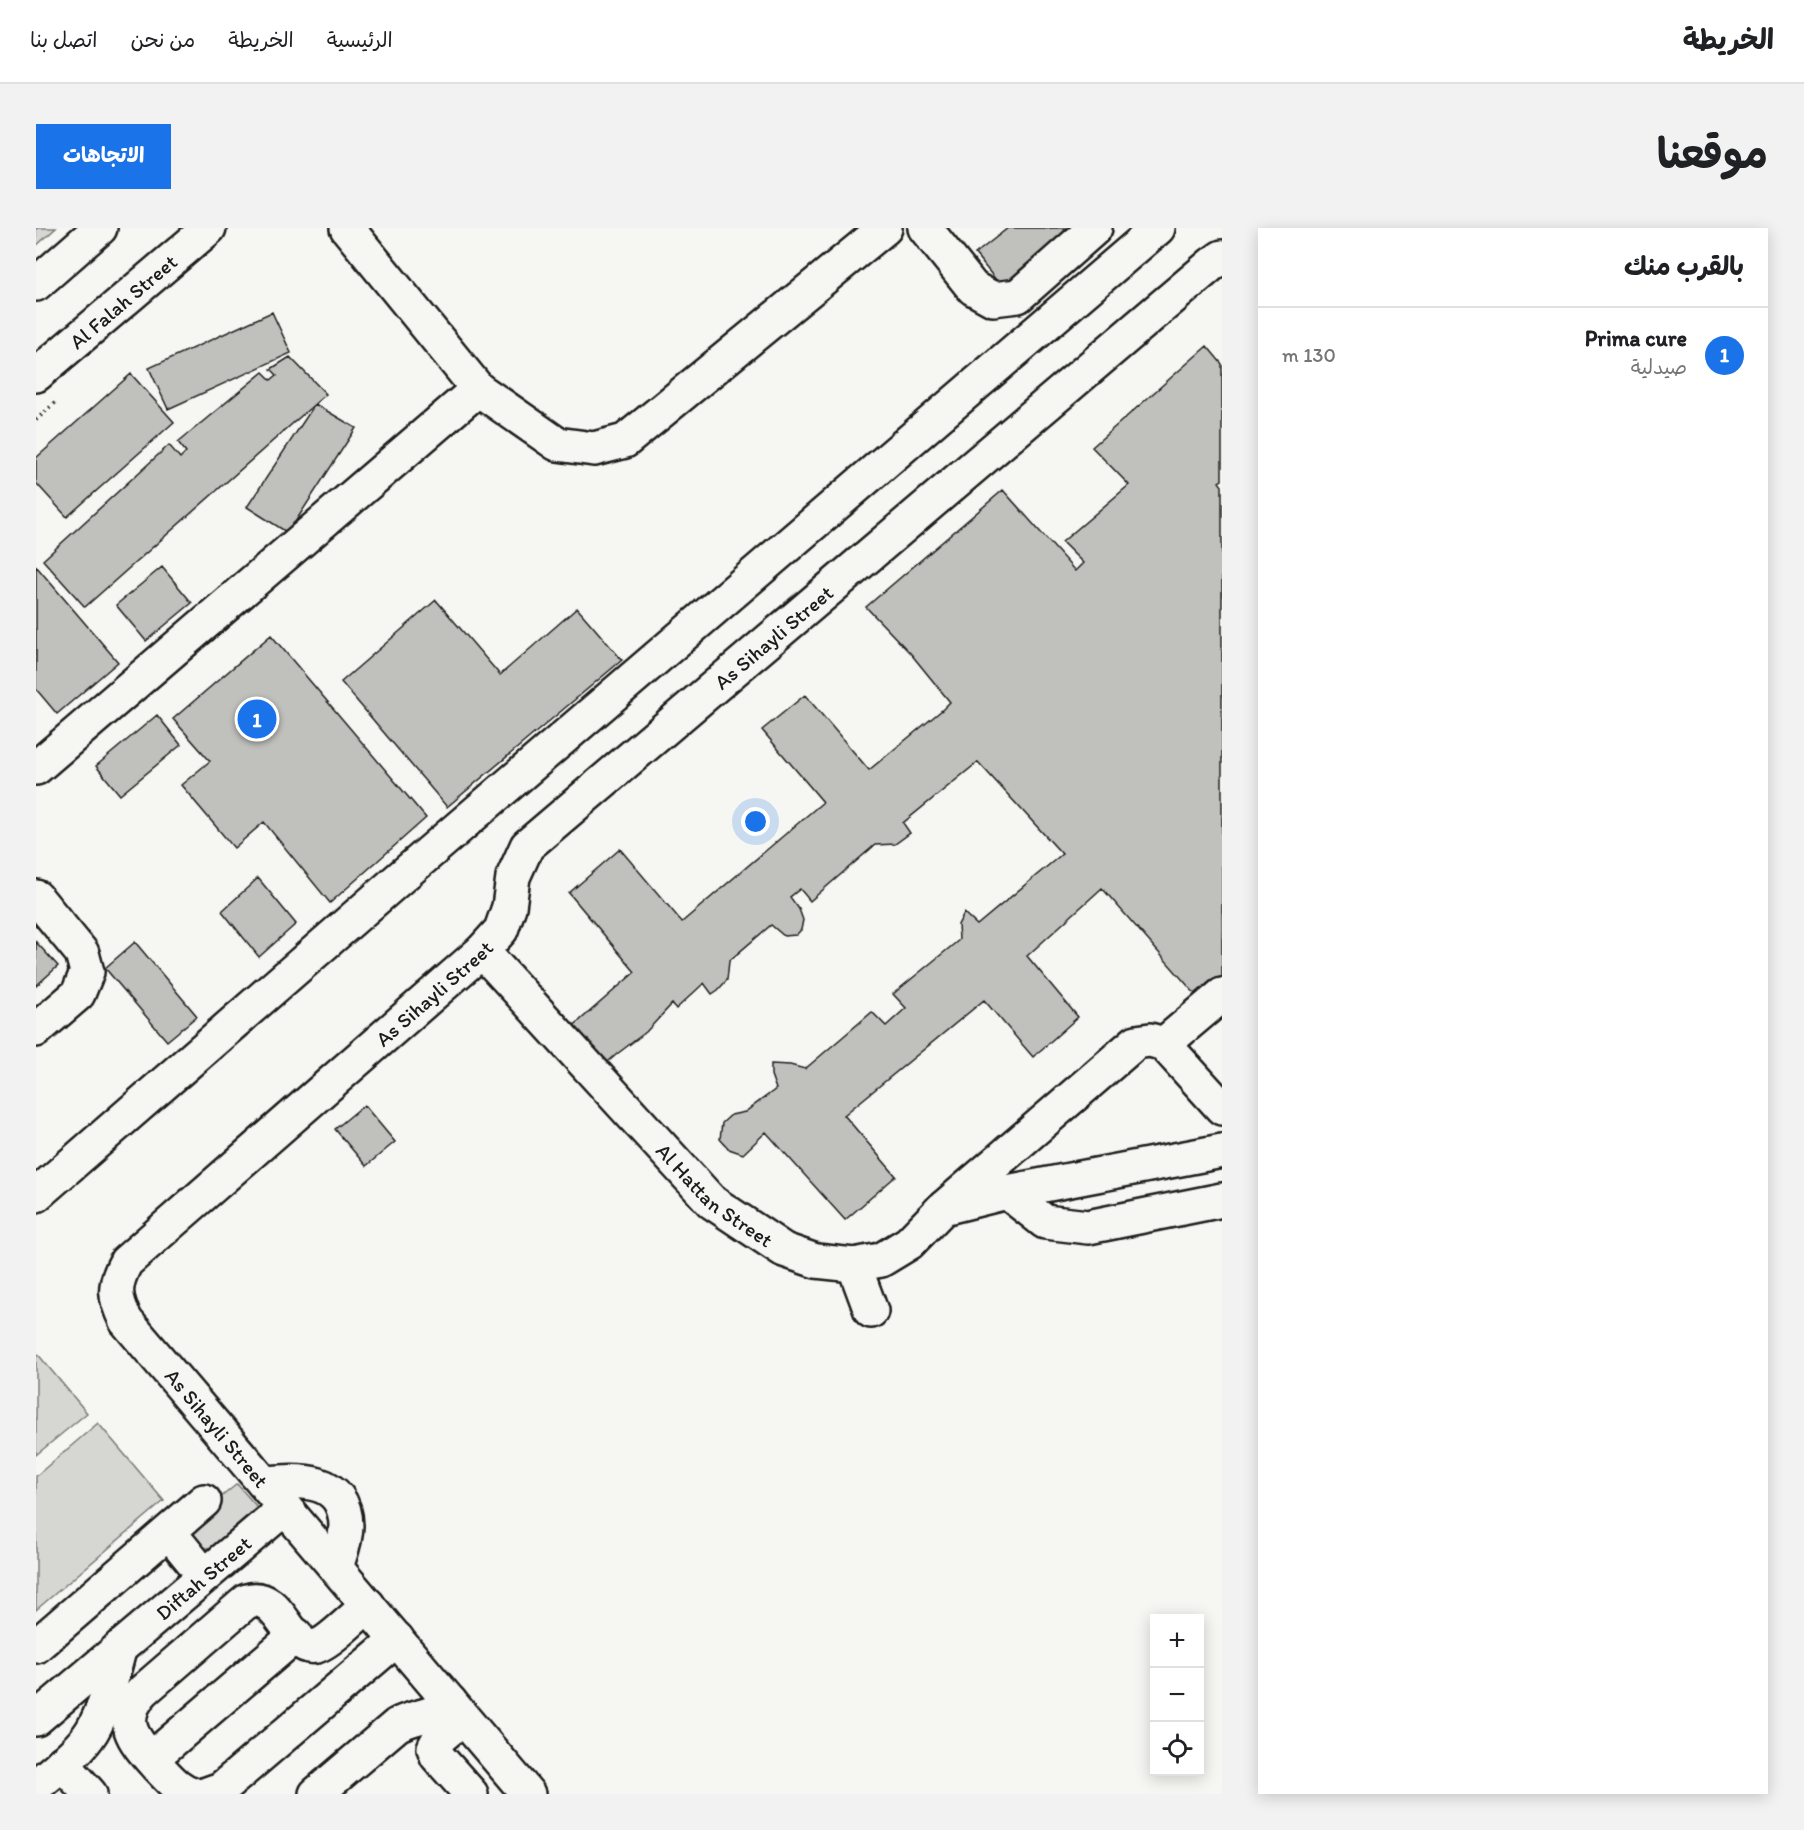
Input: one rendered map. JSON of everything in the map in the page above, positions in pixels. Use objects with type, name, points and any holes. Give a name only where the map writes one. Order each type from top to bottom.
[{"type":"street","points":[[36,284],[100,228]]},
{"type":"street","name":"Al Falah Street","points":[[36,375],[209,228]]},
{"type":"street","points":[[358,232],[478,388],[557,444],[594,449],[625,441],[885,228]]},
{"type":"street","points":[[925,228],[973,288],[993,299],[1018,296],[1095,228]]},
{"type":"street","points":[[36,1195],[419,861],[1158,228]]},
{"type":"street","name":"As Sihayli Street","points":[[528,1794],[126,1321],[118,1305],[115,1290],[119,1275],[126,1262],[482,951],[501,930],[509,907],[513,877],[527,846],[1222,257]]},
{"type":"street","points":[[36,768],[478,388]]},
{"type":"street","points":[[36,897],[82,953],[87,972],[78,994],[36,1030]]},
{"type":"street","name":"Al Hattan Street","points":[[482,951],[712,1202],[784,1250],[816,1261],[854,1265],[881,1260],[909,1243],[943,1208],[1136,1042],[1150,1040],[1164,1044]]},
{"type":"street","points":[[1222,996],[1164,1044],[1222,1107]]},
{"type":"street","points":[[943,1208],[1007,1192],[1222,1151]]},
{"type":"street","points":[[1007,1192],[1045,1222],[1088,1227],[1222,1200]]},
{"type":"street","points":[[854,1265],[870,1311]]},
{"type":"street","points":[[264,1483],[310,1481],[332,1493],[345,1516],[346,1528],[336,1568]]},
{"type":"street","points":[[36,1646],[204,1501]]},
{"type":"street","name":"Diftah Street","points":[[36,1719],[285,1508]]},
{"type":"street","points":[[169,1532],[204,1575]]},
{"type":"street","points":[[368,1605],[319,1646],[308,1646],[264,1600],[247,1601],[135,1700],[130,1711],[129,1723],[132,1735],[176,1786],[206,1794],[221,1789],[397,1639]]},
{"type":"street","points":[[151,1759],[296,1635]]},
{"type":"street","points":[[36,1786],[83,1743],[99,1718],[120,1647]]},
{"type":"street","points":[[316,1794],[408,1719],[457,1710]]},
{"type":"street","points":[[457,1710],[434,1748],[437,1756],[471,1794]]},
{"type":"street","points":[[62,1763],[90,1794]]},
{"type":"path","points":[[36,420],[57,401]]},
{"type":"shaded area","points":[[36,228],[56,228],[36,246]]},
{"type":"shaded area","points":[[36,1352],[87,1413],[36,1455]]},
{"type":"shaded area","points":[[98,1423],[164,1501],[36,1610],[36,1476]]},
{"type":"shaded area","points":[[237,1484],[257,1507],[212,1547],[206,1548],[193,1544],[189,1527],[192,1521]]},
{"type":"building","points":[[1008,228],[1086,228],[1005,291],[975,254]]},
{"type":"building","points":[[272,312],[291,353],[168,409],[149,368]]},
{"type":"building","points":[[1207,346],[1222,364],[1222,480],[1219,482],[1222,486],[1222,986],[1203,1003],[1102,888],[1027,956],[1078,1017],[1033,1057],[984,1000],[844,1115],[896,1176],[845,1220],[766,1132],[743,1154],[729,1149],[720,1139],[722,1123],[731,1115],[745,1112],[776,1089],[771,1075],[771,1064],[805,1069],[872,1012],[886,1026],[906,1008],[893,994],[959,940],[958,925],[964,913],[977,925],[1062,854],[978,762],[903,823],[910,833],[895,844],[875,845],[810,901],[800,889],[790,897],[799,909],[803,920],[801,930],[796,935],[784,936],[771,925],[729,961],[727,980],[718,990],[712,994],[704,983],[676,1009],[672,1004],[646,1032],[593,1075],[562,1036],[635,972],[569,893],[620,849],[682,922],[823,802],[762,730],[805,695],[869,770],[942,710],[950,702],[911,654],[866,607],[1003,490],[1075,571],[1083,563],[1062,542],[1129,485],[1092,447]]},
{"type":"building","points":[[290,357],[326,394],[85,607],[43,560],[169,445],[180,458],[186,452],[178,442],[263,372],[271,380],[277,375],[271,369]]},
{"type":"building","points":[[131,374],[174,422],[67,517],[36,483],[36,458]]},
{"type":"building","points":[[315,404],[356,428],[288,533],[247,507]]},
{"type":"building","points":[[36,566],[118,662],[57,714],[36,689]]},
{"type":"building","points":[[162,567],[192,603],[146,641],[116,605]]},
{"type":"building","points":[[436,600],[500,675],[577,608],[622,660],[447,807],[341,682]]},
{"type":"building","points":[[271,635],[426,818],[330,903],[264,822],[234,848],[181,785],[210,761],[173,719]]},
{"type":"building","points":[[157,715],[181,745],[120,795],[96,766]]},
{"type":"building","points":[[258,878],[296,924],[259,957],[222,911]]},
{"type":"building","points":[[36,942],[58,966],[36,986]]},
{"type":"building","points":[[135,942],[197,1016],[167,1041],[105,968]]},
{"type":"building","points":[[364,1105],[395,1142],[366,1166],[335,1129]]},
{"type":"place","name":"Prima cure","points":[[257,719]]}]
